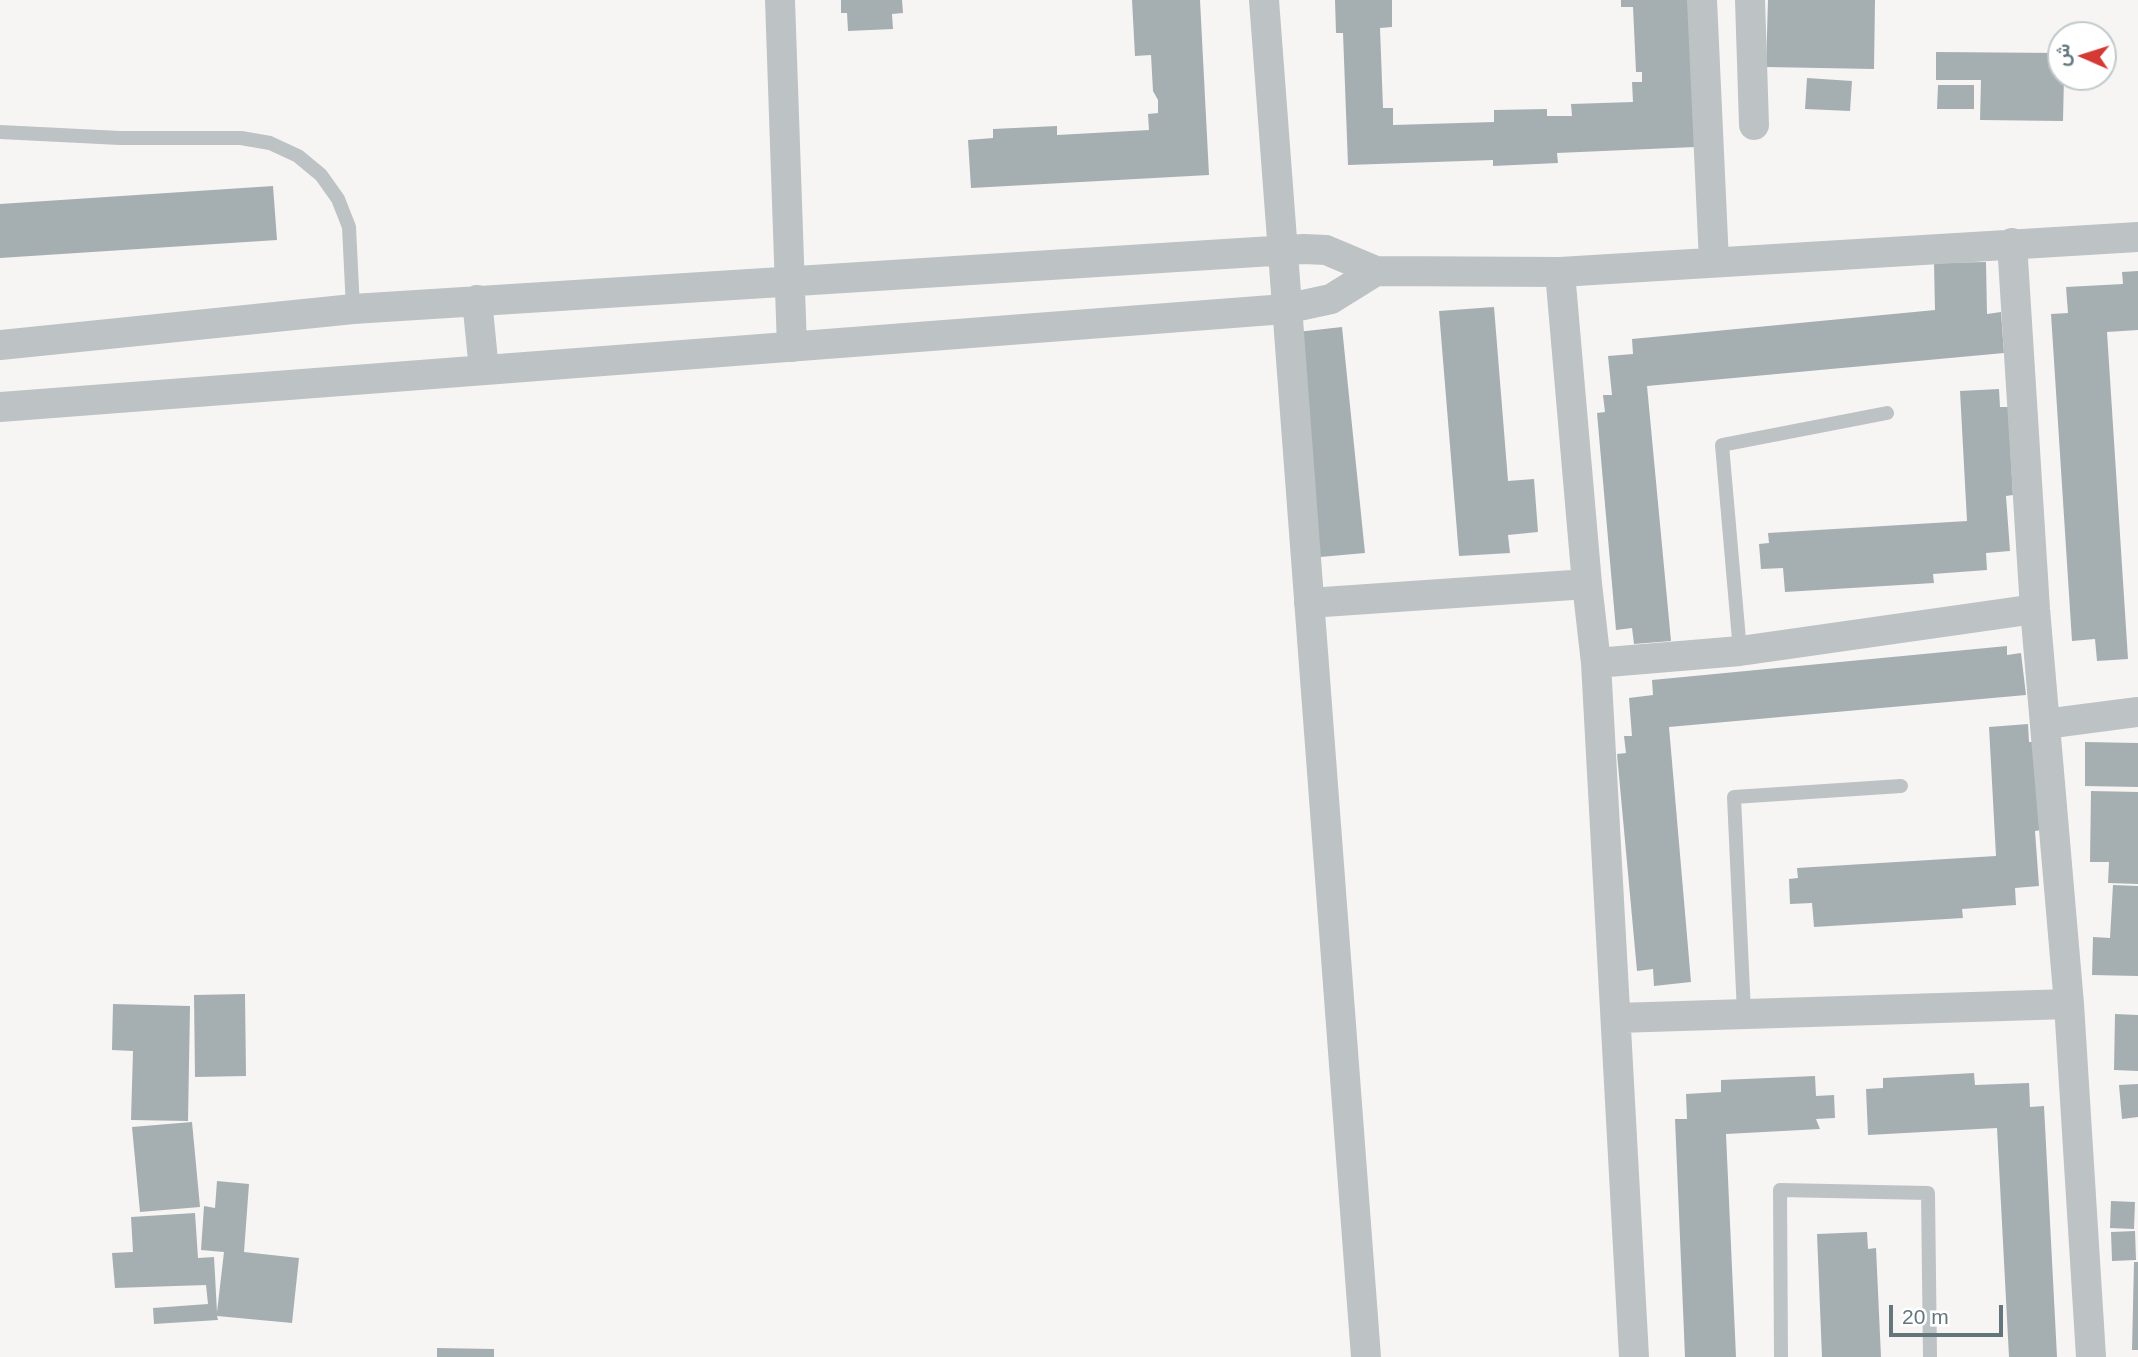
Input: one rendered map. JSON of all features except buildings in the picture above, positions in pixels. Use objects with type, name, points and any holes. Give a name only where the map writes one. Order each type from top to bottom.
[{"type":"street","points":[[780,0],[792,347]]},
{"type":"street","points":[[1264,0],[1366,1357]]},
{"type":"street","points":[[1702,0],[1714,262]]},
{"type":"street","points":[[1750,0],[1754,125]]},
{"type":"street","points":[[0,345],[353,309],[1282,250],[1326,250],[1376,271],[1560,271],[2138,237]]},
{"type":"street","points":[[2012,243],[2035,609],[2069,1004],[2091,1357]]},
{"type":"street","points":[[0,407],[1286,309],[1331,299],[1376,271]]},
{"type":"street","points":[[1560,271],[1596,663],[1634,1357]]},
{"type":"street","points":[[477,300],[484,370]]},
{"type":"street","points":[[1308,603],[1587,584]]},
{"type":"street","points":[[1596,663],[1740,651],[2035,609]]},
{"type":"street","points":[[2045,724],[2138,712]]},
{"type":"street","points":[[1617,1018],[2069,1004]]},
{"type":"lane","points":[[0,132],[120,138],[241,138],[270,143],[298,156],[321,175],[338,199],[349,227],[353,309]]},
{"type":"lane","points":[[1740,651],[1722,445],[1887,413]]},
{"type":"lane","points":[[1744,1013],[1734,797],[1901,786]]},
{"type":"lane","points":[[1781,1357],[1780,1190],[1928,1194],[1930,1357]]}]
